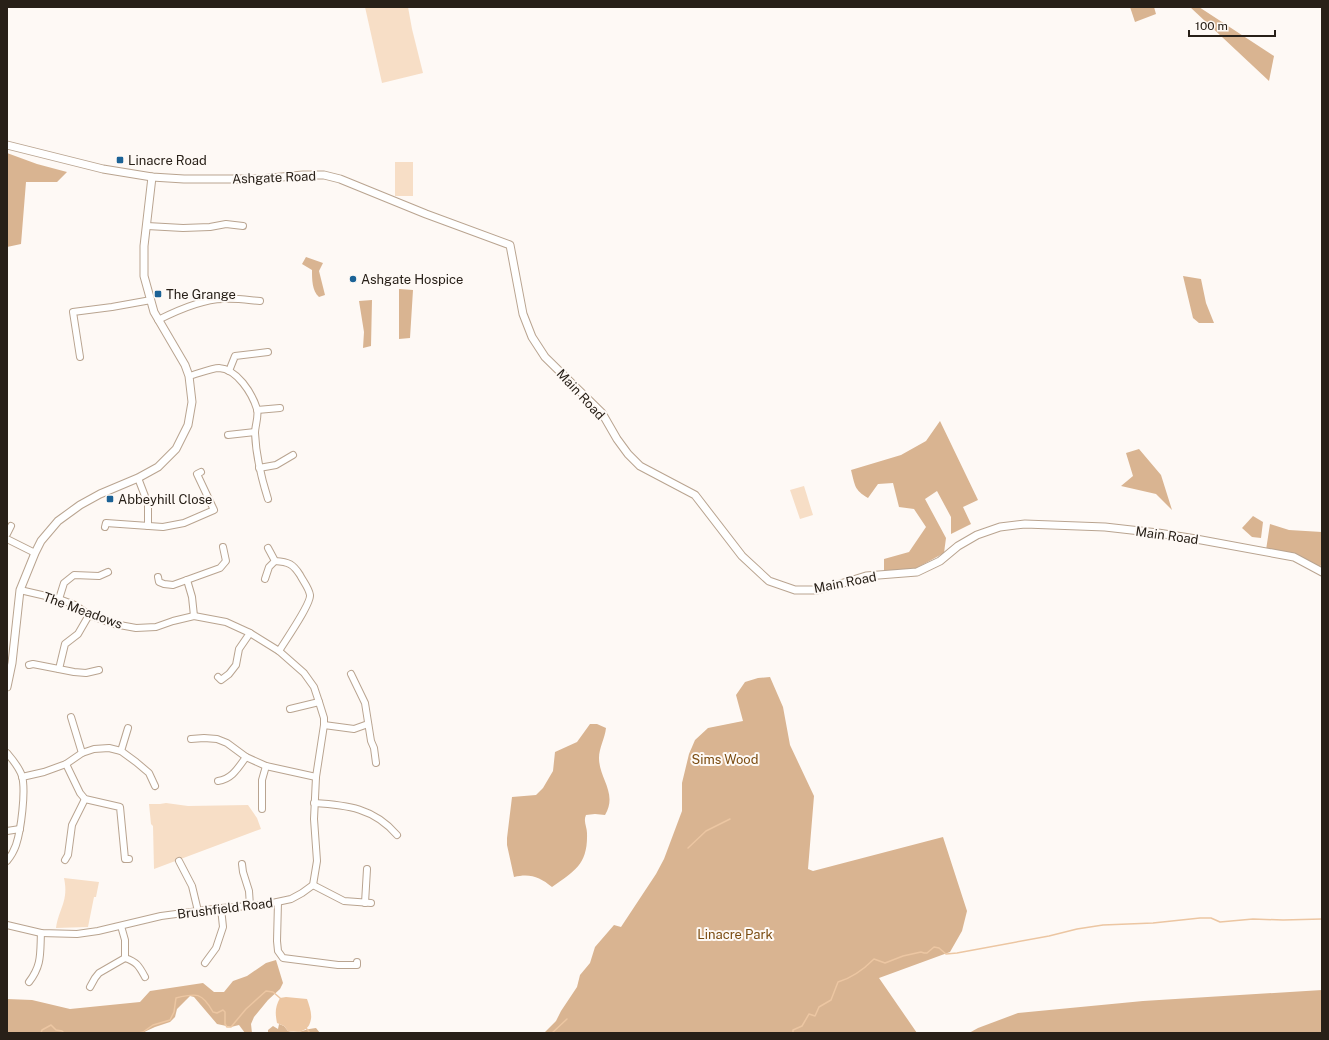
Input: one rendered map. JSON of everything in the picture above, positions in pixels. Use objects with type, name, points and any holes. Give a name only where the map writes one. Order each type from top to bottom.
[{"type":"street","name":"Ashgate Road","points":[[7,145],[103,168],[152,177],[260,179],[319,174],[329,176],[426,214],[502,240],[510,245],[515,266]]},
{"type":"street","points":[[7,687],[20,590],[34,553],[41,541],[58,521],[80,504],[138,478],[158,467],[176,449],[188,425],[192,402],[189,376],[185,365],[154,312],[144,276],[144,246],[152,177]]},
{"type":"street","points":[[147,226],[183,228],[210,227],[226,224],[243,226]]},
{"type":"street","name":"Main Road","points":[[515,266],[523,314],[532,337],[545,357],[602,413],[628,454],[640,466],[695,495],[742,556],[769,581],[796,590],[817,590],[866,576],[917,572],[940,560],[958,546],[977,535],[1000,527],[1025,524],[1105,527],[1196,539],[1294,557],[1322,572]]},
{"type":"street","points":[[158,320],[204,302],[222,299],[260,301]]},
{"type":"street","points":[[80,356],[73,312],[151,300]]},
{"type":"street","points":[[229,371],[236,356],[268,352]]},
{"type":"street","points":[[189,376],[219,368],[238,376],[248,391],[257,410],[255,432],[259,468],[262,483],[268,499]]},
{"type":"street","points":[[257,410],[280,408]]},
{"type":"street","points":[[228,435],[255,432]]},
{"type":"street","points":[[259,468],[276,465],[293,455]]},
{"type":"street","points":[[105,527],[106,523],[163,527],[184,523],[214,510],[197,474],[200,472]]},
{"type":"street","points":[[138,478],[148,504],[148,526]]},
{"type":"street","points":[[7,534],[11,526]]},
{"type":"street","points":[[7,538],[34,553]]},
{"type":"street","points":[[158,577],[159,582],[164,584],[173,584],[220,568],[226,561],[223,547]]},
{"type":"street","points":[[268,548],[276,562]]},
{"type":"street","points":[[265,579],[270,567],[276,562],[286,562],[294,566],[306,585],[310,595],[307,605],[279,651]]},
{"type":"street","points":[[59,599],[64,583],[74,575],[99,576],[108,572]]},
{"type":"street","points":[[187,580],[192,597],[194,616]]},
{"type":"street","name":"The Meadows","points":[[20,590],[59,599],[75,605],[89,615],[114,624],[136,628],[156,627],[194,616],[226,622],[279,651],[304,673],[314,687],[320,702],[324,725],[316,777]]},
{"type":"street","points":[[59,669],[65,644],[78,634],[89,615]]},
{"type":"street","points":[[218,677],[221,680],[229,674],[236,665],[240,649],[250,634]]},
{"type":"street","points":[[29,665],[33,664],[86,673],[99,670]]},
{"type":"street","points":[[351,674],[364,703],[376,763]]},
{"type":"street","points":[[290,709],[320,702]]},
{"type":"street","points":[[71,717],[82,753]]},
{"type":"street","points":[[324,725],[354,728],[368,724]]},
{"type":"street","points":[[121,751],[128,728]]},
{"type":"street","points":[[191,739],[217,739],[227,743],[246,757],[266,766],[316,777],[314,819],[317,861],[313,885],[344,901],[368,903],[367,869]]},
{"type":"street","points":[[22,777],[44,772],[66,764],[82,753],[94,749],[109,748],[121,751],[136,762],[148,773],[155,786]]},
{"type":"street","points":[[7,753],[16,763],[22,777],[23,802],[20,829],[16,844],[7,861]]},
{"type":"street","points":[[218,781],[226,780],[235,772],[246,757]]},
{"type":"street","points":[[66,764],[80,793],[85,799],[120,807],[125,859],[129,859]]},
{"type":"street","points":[[262,809],[262,780],[266,766]]},
{"type":"street","points":[[66,860],[72,825],[85,799]]},
{"type":"street","points":[[314,802],[340,804],[354,807],[381,820],[397,835]]},
{"type":"street","points":[[7,831],[20,829]]},
{"type":"street","points":[[179,862],[192,886],[198,911]]},
{"type":"street","points":[[242,864],[249,891],[250,906]]},
{"type":"street","name":"Brushfield Road","points":[[7,925],[41,933],[77,934],[121,926],[161,916],[221,908],[263,906],[291,899],[313,885]]},
{"type":"street","points":[[278,902],[277,941],[278,951],[283,958],[338,965],[357,965],[357,962]]},
{"type":"street","points":[[205,963],[216,948],[223,928],[221,908]]},
{"type":"street","points":[[121,926],[125,940],[125,958]]},
{"type":"street","points":[[29,982],[39,964],[41,933]]},
{"type":"street","points":[[90,987],[99,973],[125,958],[139,965],[145,977]]},
{"type":"shaded area","points":[[365,7],[408,7],[423,73],[382,83]]},
{"type":"shaded area","points":[[395,162],[413,162],[413,196],[395,196]]},
{"type":"shaded area","points":[[804,486],[813,515],[800,519],[790,490]]},
{"type":"shaded area","points":[[166,803],[188,806],[248,805],[257,818],[261,829],[154,869],[153,826],[151,824],[149,804]]},
{"type":"shaded area","points":[[64,878],[99,882],[96,897],[94,897],[88,927],[56,928],[65,893]]},
{"type":"shaded area","points":[[286,997],[307,999],[311,1017],[308,1027],[303,1031],[288,1031],[284,1026],[277,1023],[277,1004],[280,998]]},
{"type":"green space","points":[[1130,7],[1154,7],[1156,14],[1135,22]]},
{"type":"green space","points":[[1190,7],[1199,7],[1274,56],[1269,81]]},
{"type":"green space","points":[[7,153],[37,164],[67,172],[57,182],[26,182],[21,244],[7,247]]},
{"type":"green space","points":[[306,257],[323,263],[319,271],[325,295],[319,297],[315,292],[312,270],[302,264]]},
{"type":"green space","points":[[1183,276],[1201,279],[1206,303],[1214,323],[1199,323],[1193,318]]},
{"type":"green space","points":[[399,289],[413,290],[410,338],[399,339]]},
{"type":"green space","points":[[372,300],[371,346],[363,348],[364,332],[359,301]]},
{"type":"green space","points":[[940,421],[978,500],[963,507],[971,524],[951,534],[951,517],[937,491],[925,499],[946,538],[944,553],[913,570],[884,571],[884,559],[909,552],[926,527],[914,509],[899,507],[893,483],[878,484],[868,498],[858,490],[854,483],[851,470],[901,455],[926,441]]},
{"type":"green space","points":[[1139,449],[1161,475],[1172,510],[1156,494],[1121,486],[1133,476],[1126,453]]},
{"type":"green space","points":[[1253,516],[1263,522],[1261,538],[1252,537],[1242,528]]},
{"type":"green space","points":[[1270,524],[1289,530],[1322,532],[1322,562],[1320,568],[1266,550]]},
{"type":"green space","name":"Linacre Park","points":[[770,677],[783,707],[790,745],[814,796],[808,869],[813,871],[943,837],[967,911],[962,931],[950,952],[879,978],[917,1033],[544,1033],[556,1021],[577,987],[580,975],[590,963],[595,947],[614,925],[621,927],[656,874],[664,859],[682,811],[682,783],[689,754],[695,740],[708,728],[743,721],[736,695],[745,682],[758,678]]},
{"type":"green space","points":[[590,724],[597,724],[606,728],[599,758],[610,800],[605,815],[586,815],[587,844],[582,859],[573,871],[552,887],[539,878],[525,875],[514,877],[507,845],[512,797],[536,795],[543,788],[553,771],[555,752],[577,742]]},
{"type":"green space","points":[[276,960],[283,983],[280,989],[268,1000],[254,1017],[251,1024],[252,1033],[245,1033],[239,1025],[231,1027],[217,1024],[194,997],[190,996],[177,1009],[175,1017],[170,1022],[142,1033],[7,1033],[7,999],[32,1000],[70,1009],[140,1002],[150,991],[203,983],[214,992],[224,992],[233,981],[247,976],[266,963]]},
{"type":"green space","points":[[1322,990],[1322,1033],[969,1033],[978,1028],[1018,1013],[1143,1001]]},
{"type":"green space","points":[[279,1024],[284,1026],[288,1031],[292,1032],[316,1028],[320,1033],[268,1033],[268,1030],[273,1026],[278,1029]]},
{"type":"waterway","points":[[688,848],[706,831],[730,819]]},
{"type":"waterway","points":[[793,1033],[793,1030],[802,1026],[809,1014],[815,1016],[819,1007],[831,1000],[838,982],[858,973],[874,959],[885,963],[903,956],[921,952],[927,953],[934,947],[939,948],[946,954],[957,953],[1103,925],[1153,923],[1200,918],[1211,918],[1220,922],[1253,919],[1322,919]]},
{"type":"waterway","points":[[138,1033],[143,1032],[153,1025],[170,1020],[174,1012],[176,998],[189,995],[202,997],[213,1012],[217,1013],[223,1010],[225,1012],[225,1024],[227,1027],[231,1027],[246,1009],[266,991],[273,992],[280,998]]},
{"type":"waterway","points":[[552,1033],[567,1019]]},
{"type":"waterway","points":[[41,1033],[42,1030],[51,1025],[56,1030],[64,1033]]},
{"type":"waterway","points":[[306,1028],[310,1033]]},
{"type":"place","name":"Linacre Road","points":[[120,160]]},
{"type":"place","name":"Ashgate Hospice","points":[[353,279]]},
{"type":"place","name":"The Grange","points":[[158,294]]},
{"type":"place","name":"Abbeyhill Close","points":[[110,499]]},
{"type":"park label","name":"Sims Wood","points":[[725,759]]}]
